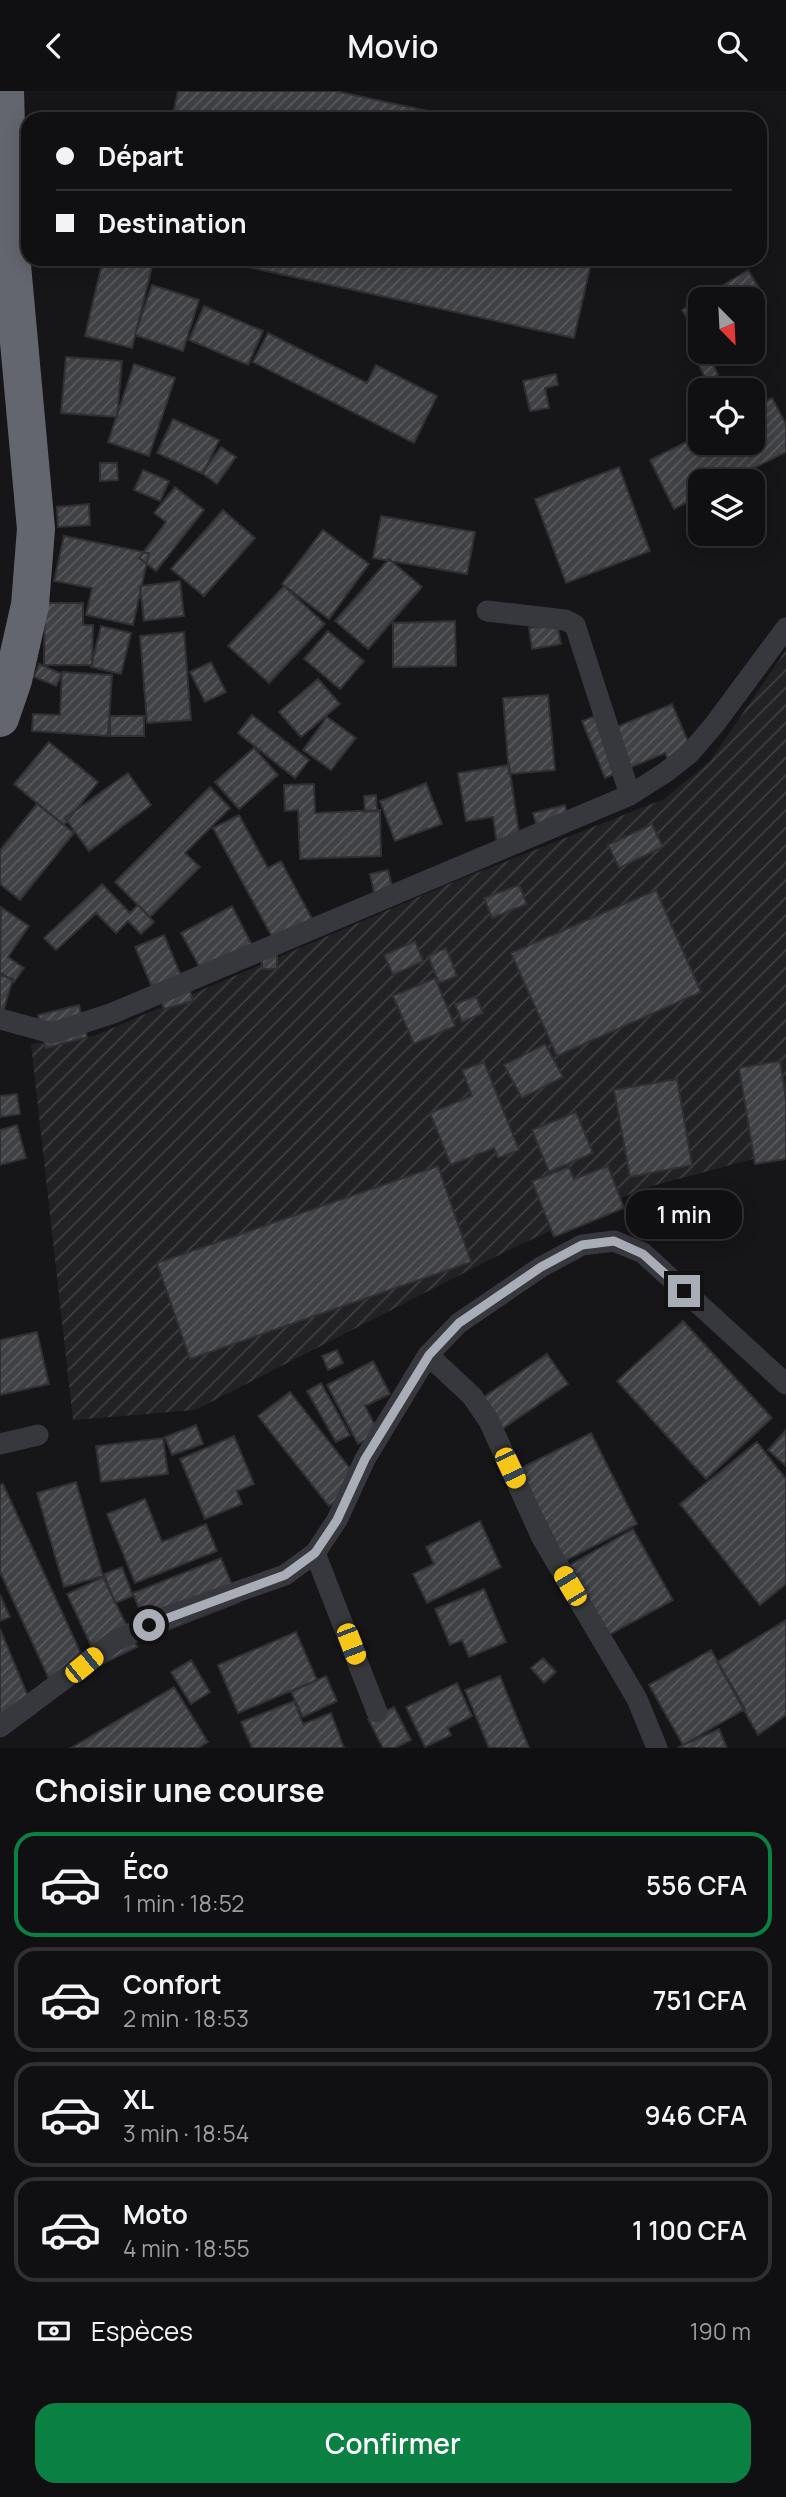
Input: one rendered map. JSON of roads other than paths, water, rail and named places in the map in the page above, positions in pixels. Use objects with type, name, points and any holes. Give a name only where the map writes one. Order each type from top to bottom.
[{"type":"highway","points":[[0,718],[13,680],[30,605],[36,529],[5,233],[5,91]]},
{"type":"street","points":[[487,611],[565,621],[575,625],[631,795]]},
{"type":"street","points":[[0,1019],[52,1033],[113,1013],[631,795],[690,753],[786,628]]},
{"type":"street","points":[[0,1727],[115,1641],[166,1617],[285,1575],[315,1553],[337,1520],[365,1459],[429,1355],[459,1323],[541,1267],[582,1245],[614,1241],[643,1254],[786,1384]]},
{"type":"street","points":[[429,1355],[472,1396],[489,1421],[542,1538],[637,1699],[657,1748]]},
{"type":"street","points":[[0,1444],[38,1436]]},
{"type":"street","points":[[315,1553],[377,1712]]}]
